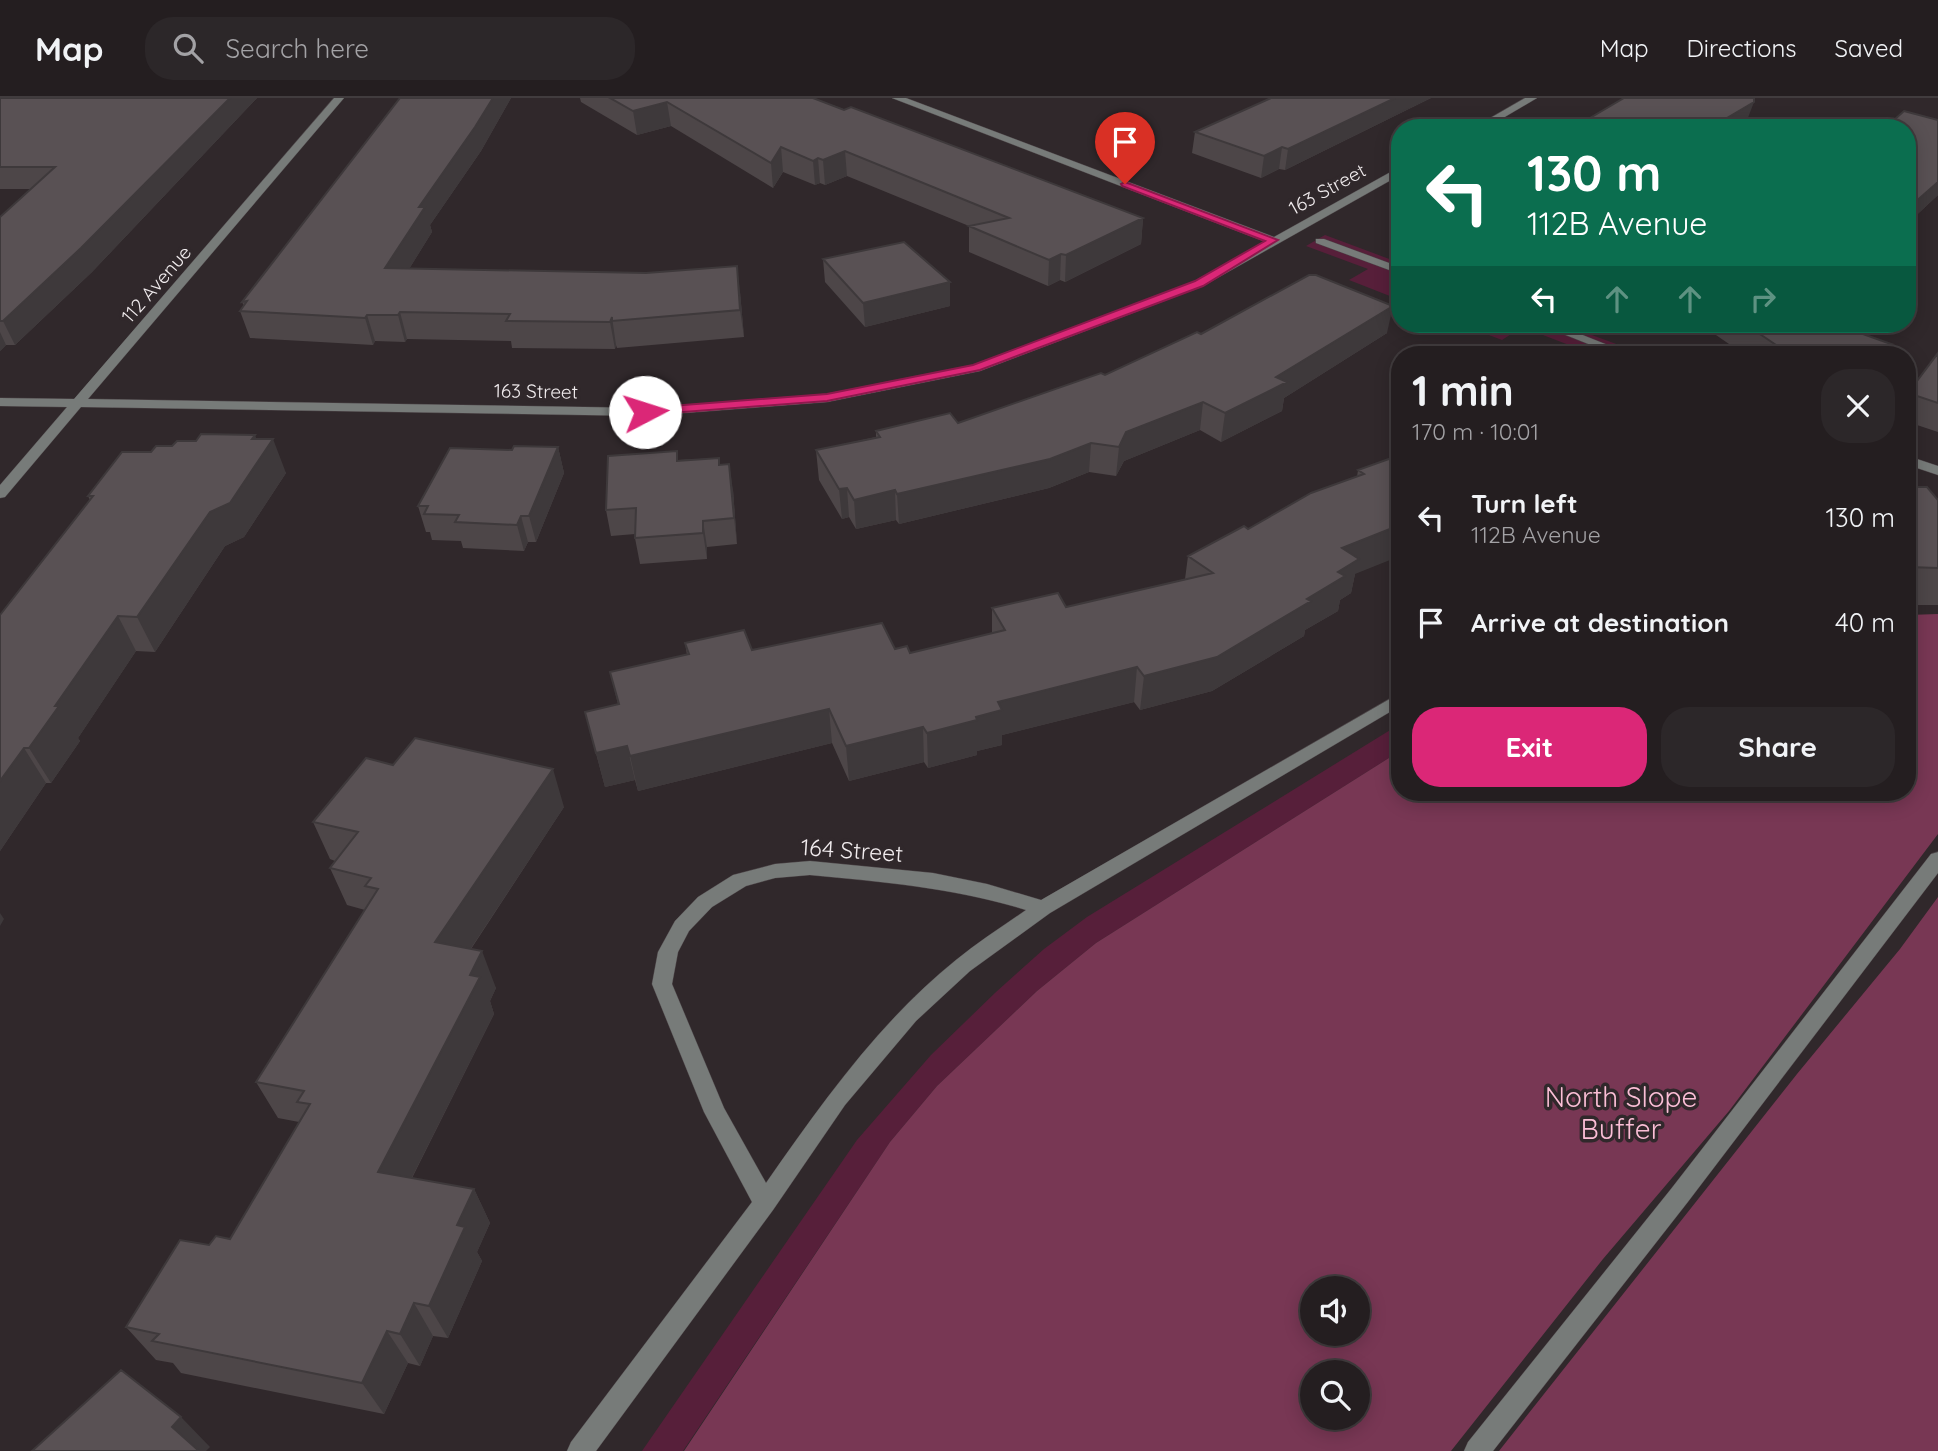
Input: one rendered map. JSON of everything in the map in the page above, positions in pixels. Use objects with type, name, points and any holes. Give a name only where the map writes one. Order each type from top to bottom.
[{"type":"street","name":"112 Avenue","points":[[0,494],[339,98]]},
{"type":"street","points":[[897,98],[1273,240]]},
{"type":"street","points":[[1494,119],[1532,98]]},
{"type":"street","name":"163 Street","points":[[0,402],[645,412],[827,398],[976,368],[1199,284],[1391,176]]},
{"type":"street","points":[[1320,241],[1391,268]]},
{"type":"street","points":[[1568,333],[1603,346]]},
{"type":"street","points":[[1916,463],[1938,471]]},
{"type":"street","points":[[580,1451],[765,1202],[837,1098],[909,1015],[963,965],[1043,908],[1391,704]]},
{"type":"street","points":[[1477,1451],[1679,1196],[1938,859]]},
{"type":"street","name":"164 Street","points":[[765,1202],[715,1112],[662,984],[668,952],[682,926],[705,902],[740,880],[775,871],[810,868],[933,880],[987,891],[1043,908]]},
{"type":"shaded area","points":[[1325,235],[1391,260],[1391,296],[1349,280],[1368,269],[1306,246]]},
{"type":"shaded area","points":[[1484,333],[1513,333],[1502,340]]},
{"type":"shaded area","points":[[1538,333],[1586,333],[1622,346],[1572,346]]},
{"type":"shaded area","points":[[1391,730],[1391,757],[1096,943],[1037,991],[937,1086],[890,1142],[683,1451],[642,1451],[857,1140],[931,1055],[1044,949],[1087,917]]},
{"type":"green space","name":"North Slope Buffer","points":[[1938,614],[1938,834],[1729,1111],[1603,1259],[1451,1451],[684,1451],[890,1142],[937,1086],[1037,991],[1096,943],[1391,757],[1391,801],[1916,801],[1916,615]]},
{"type":"green space","points":[[1938,897],[1938,1451],[1499,1451],[1797,1074],[1900,949]]},
{"type":"building","points":[[0,98],[230,98],[81,248],[0,321],[0,217],[55,167],[0,167]]},
{"type":"building","points":[[400,98],[493,98],[419,207],[425,207],[385,268],[646,273],[737,266],[740,310],[612,321],[612,317],[610,322],[506,321],[510,314],[400,312],[398,315],[367,315],[365,318],[240,311],[247,301],[242,302]]},
{"type":"building","points":[[610,98],[813,98],[844,110],[851,107],[1143,218],[1066,255],[1061,254],[1049,260],[969,226],[1009,218],[845,151],[813,161],[781,147],[771,163],[667,102],[633,111]]},
{"type":"building","points":[[1271,98],[1395,98],[1288,149],[1282,147],[1264,156],[1195,132]]},
{"type":"building","points":[[1624,98],[1754,98],[1754,102],[1725,119],[1588,119]]},
{"type":"building","points":[[1904,111],[1938,120],[1938,182],[1916,201],[1916,119],[1895,119]]},
{"type":"building","points":[[904,242],[950,282],[863,303],[823,259]]},
{"type":"building","points":[[1309,275],[1316,275],[1391,305],[1276,377],[1287,382],[1225,413],[1203,402],[1126,432],[1119,447],[1091,443],[1050,459],[897,494],[895,490],[854,500],[847,488],[839,489],[816,450],[880,437],[876,431],[950,413],[958,423],[1101,373],[1105,375],[1197,332],[1201,334]]},
{"type":"building","points":[[1758,333],[1860,333],[1891,344],[1880,346],[1778,346]]},
{"type":"building","points":[[1938,353],[1938,403],[1916,396],[1916,382]]},
{"type":"building","points":[[201,434],[255,435],[252,439],[273,439],[230,503],[210,512],[137,617],[118,616],[29,748],[24,748],[0,781],[0,615],[93,496],[88,496],[122,452],[151,452],[156,446],[172,446],[177,441],[196,441]]},
{"type":"building","points":[[514,446],[558,447],[529,516],[521,516],[517,525],[455,522],[459,515],[424,514],[428,506],[418,506],[450,448],[512,450]]},
{"type":"building","points":[[677,451],[677,461],[719,458],[719,465],[729,464],[734,518],[703,521],[703,533],[635,538],[636,508],[606,510],[608,456]]},
{"type":"building","points":[[1391,458],[1391,529],[1342,548],[1359,559],[1338,572],[1345,576],[1307,599],[1311,601],[1217,657],[1144,676],[1137,667],[998,702],[1002,710],[976,717],[977,720],[927,733],[923,727],[846,746],[829,709],[630,756],[627,746],[596,753],[585,712],[619,704],[610,672],[689,654],[685,643],[744,630],[752,650],[882,623],[895,649],[907,646],[910,653],[1005,630],[992,608],[1058,593],[1066,607],[1213,573],[1188,556],[1244,526],[1248,529],[1311,493],[1364,474],[1358,470]]},
{"type":"building","points":[[1916,487],[1927,487],[1938,500],[1938,568],[1916,567]]},
{"type":"building","points":[[415,738],[553,769],[435,942],[482,951],[470,975],[480,977],[378,1172],[474,1189],[457,1225],[465,1227],[429,1306],[414,1303],[400,1334],[387,1331],[362,1383],[152,1341],[159,1334],[126,1327],[180,1240],[209,1245],[216,1236],[230,1239],[310,1104],[297,1102],[304,1091],[256,1082],[378,889],[365,886],[371,878],[330,868],[358,832],[313,822],[366,758],[393,765]]},
{"type":"building","points":[[121,1370],[181,1417],[172,1427],[199,1451],[32,1451]]},
{"type":"route","points":[[645,412],[827,398],[976,368],[1199,284],[1273,240],[1125,184]]}]
